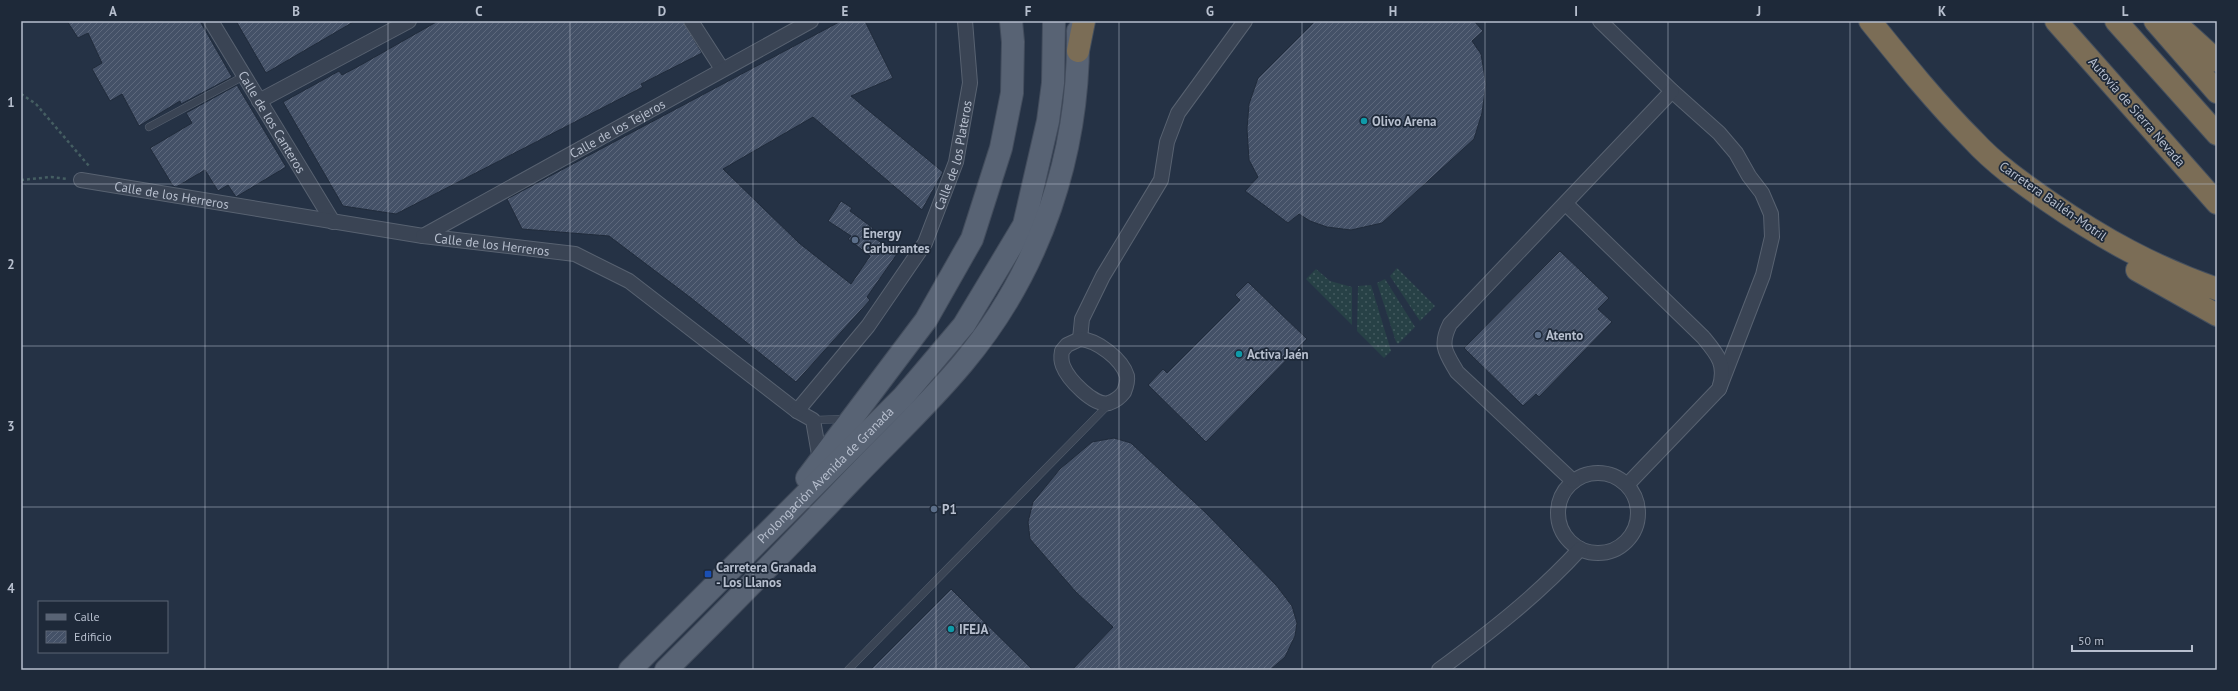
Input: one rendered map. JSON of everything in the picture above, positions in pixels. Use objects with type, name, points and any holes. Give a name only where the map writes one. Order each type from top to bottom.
[{"type":"highway","points":[[1078,51],[1084,21]]},
{"type":"highway","name":"Carretera Bailén-Motril","points":[[1870,21],[1915,77],[1973,141],[2015,178],[2092,232],[2124,249],[2186,278],[2217,289]]},
{"type":"highway","name":"Autovía de Sierra Nevada","points":[[2056,21],[2217,203]]},
{"type":"highway","points":[[2116,21],[2217,134]]},
{"type":"highway","points":[[2155,21],[2217,92]]},
{"type":"highway","points":[[2173,21],[2217,61]]},
{"type":"highway","points":[[2092,232],[2128,264],[2217,315]]},
{"type":"main road","points":[[767,534],[820,460],[860,416],[926,320],[972,239],[1001,148],[1012,93],[1013,42],[1011,21]]},
{"type":"main road","name":"Prolongación Avenida de Granada","points":[[630,670],[903,397],[964,325],[1024,225],[1048,121],[1053,83],[1054,21]]},
{"type":"main road","name":"Prolongación Avenida de Granada","points":[[666,670],[727,610],[963,363],[1011,296],[1037,245],[1056,195],[1069,142],[1076,100],[1078,21]]},
{"type":"street","name":"Calle de los Canteros","points":[[211,21],[333,222]]},
{"type":"street","points":[[259,100],[409,21]]},
{"type":"street","points":[[691,21],[722,70]]},
{"type":"street","name":"Calle de los Tejeros","points":[[423,236],[811,21]]},
{"type":"street","name":"Calle de los Plateros","points":[[797,411],[868,326],[925,243],[956,162],[970,83],[965,21]]},
{"type":"street","points":[[1080,339],[1082,319],[1103,276],[1161,180],[1167,142],[1178,113],[1245,21]]},
{"type":"street","points":[[1600,21],[1672,91],[1719,133],[1736,153],[1749,176],[1762,193],[1771,214],[1772,237],[1763,275],[1719,389],[1627,485]]},
{"type":"street","points":[[1573,481],[1457,372],[1445,352],[1444,337],[1450,324],[1566,204],[1672,91]]},
{"type":"street","name":"Calle de los Herreros","points":[[81,180],[423,236],[575,254],[629,281],[797,411],[813,420]]},
{"type":"street","points":[[1566,204],[1703,337],[1720,358],[1723,378],[1719,389]]},
{"type":"street","points":[[1080,339],[1095,343],[1109,353],[1122,367],[1127,377],[1124,392],[1110,403],[1101,403],[1078,388],[1063,367],[1062,351],[1067,345],[1080,339]]},
{"type":"street","points":[[813,420],[820,460]]},
{"type":"street","points":[[1597,472],[1616,477],[1627,485],[1635,497],[1638,511],[1636,526],[1628,539],[1609,551],[1595,552],[1580,549],[1566,537],[1558,520],[1559,501],[1563,493],[1573,481],[1585,474],[1597,472]]},
{"type":"street","points":[[1439,670],[1482,638],[1528,600],[1580,549]]},
{"type":"lane","points":[[149,126],[244,76]]},
{"type":"lane","points":[[903,384],[942,342],[964,325]]},
{"type":"lane","points":[[848,670],[1110,403]]},
{"type":"lane","points":[[813,420],[860,416]]},
{"type":"path","points":[[21,94],[36,104],[88,162],[97,183]]},
{"type":"path","points":[[21,180],[51,177],[81,180]]},
{"type":"green space","points":[[1397,268],[1435,306],[1420,321],[1390,276]]},
{"type":"green space","points":[[1316,269],[1330,281],[1352,287],[1352,325],[1306,279]]},
{"type":"green space","points":[[1385,279],[1415,327],[1398,344],[1396,342],[1377,283]]},
{"type":"green space","points":[[1371,285],[1391,351],[1384,358],[1357,331],[1358,286]]},
{"type":"building","points":[[67,21],[200,21],[232,77],[181,104],[180,101],[139,126],[122,94],[110,101],[92,69],[102,63],[88,33],[78,38]]},
{"type":"building","points":[[236,21],[355,21],[266,73]]},
{"type":"building","points":[[438,21],[683,21],[702,53],[641,84],[643,87],[396,214],[343,206],[283,102],[339,71],[342,75]]},
{"type":"building","points":[[841,21],[865,21],[893,78],[851,96],[943,172],[922,210],[813,117],[723,169],[799,243],[851,284],[870,256],[848,239],[851,236],[828,221],[841,201],[852,208],[850,211],[873,228],[869,234],[897,254],[867,297],[870,300],[796,382],[691,298],[609,236],[522,229],[507,199]]},
{"type":"building","name":"Olivo Arena","points":[[1315,21],[1474,21],[1483,31],[1472,41],[1481,54],[1486,84],[1482,113],[1474,139],[1382,223],[1351,230],[1327,227],[1310,221],[1299,214],[1288,223],[1245,191],[1258,177],[1249,160],[1247,129],[1249,104],[1258,78]]},
{"type":"building","points":[[237,85],[286,167],[236,197],[228,185],[218,191],[205,170],[176,187],[173,186],[150,148],[192,123],[186,113]]},
{"type":"building","name":"Atento","points":[[1560,251],[1609,298],[1598,309],[1612,322],[1539,397],[1536,394],[1523,406],[1464,348]]},
{"type":"building","name":"Activa Jaén","points":[[1248,282],[1307,339],[1206,442],[1148,385],[1163,369],[1167,373],[1240,300],[1235,295]]},
{"type":"building","points":[[1114,438],[1131,443],[1206,513],[1276,585],[1292,606],[1297,623],[1295,636],[1285,657],[1270,670],[1072,670],[1113,627],[1075,591],[1030,539],[1028,522],[1033,502],[1060,469],[1092,442]]},
{"type":"building","name":"IFEJA","points":[[951,589],[1033,670],[870,670]]},
{"type":"place","name":"Olivo Arena","points":[[1364,121]]},
{"type":"place","name":"Energy Carburantes","points":[[855,240]]},
{"type":"place","name":"Atento","points":[[1538,335]]},
{"type":"place","name":"Activa Jaén","points":[[1239,354]]},
{"type":"place","name":"P1","points":[[934,509]]},
{"type":"place","name":"Carretera Granada - Los Llanos","points":[[708,574]]},
{"type":"place","name":"IFEJA","points":[[951,629]]}]
